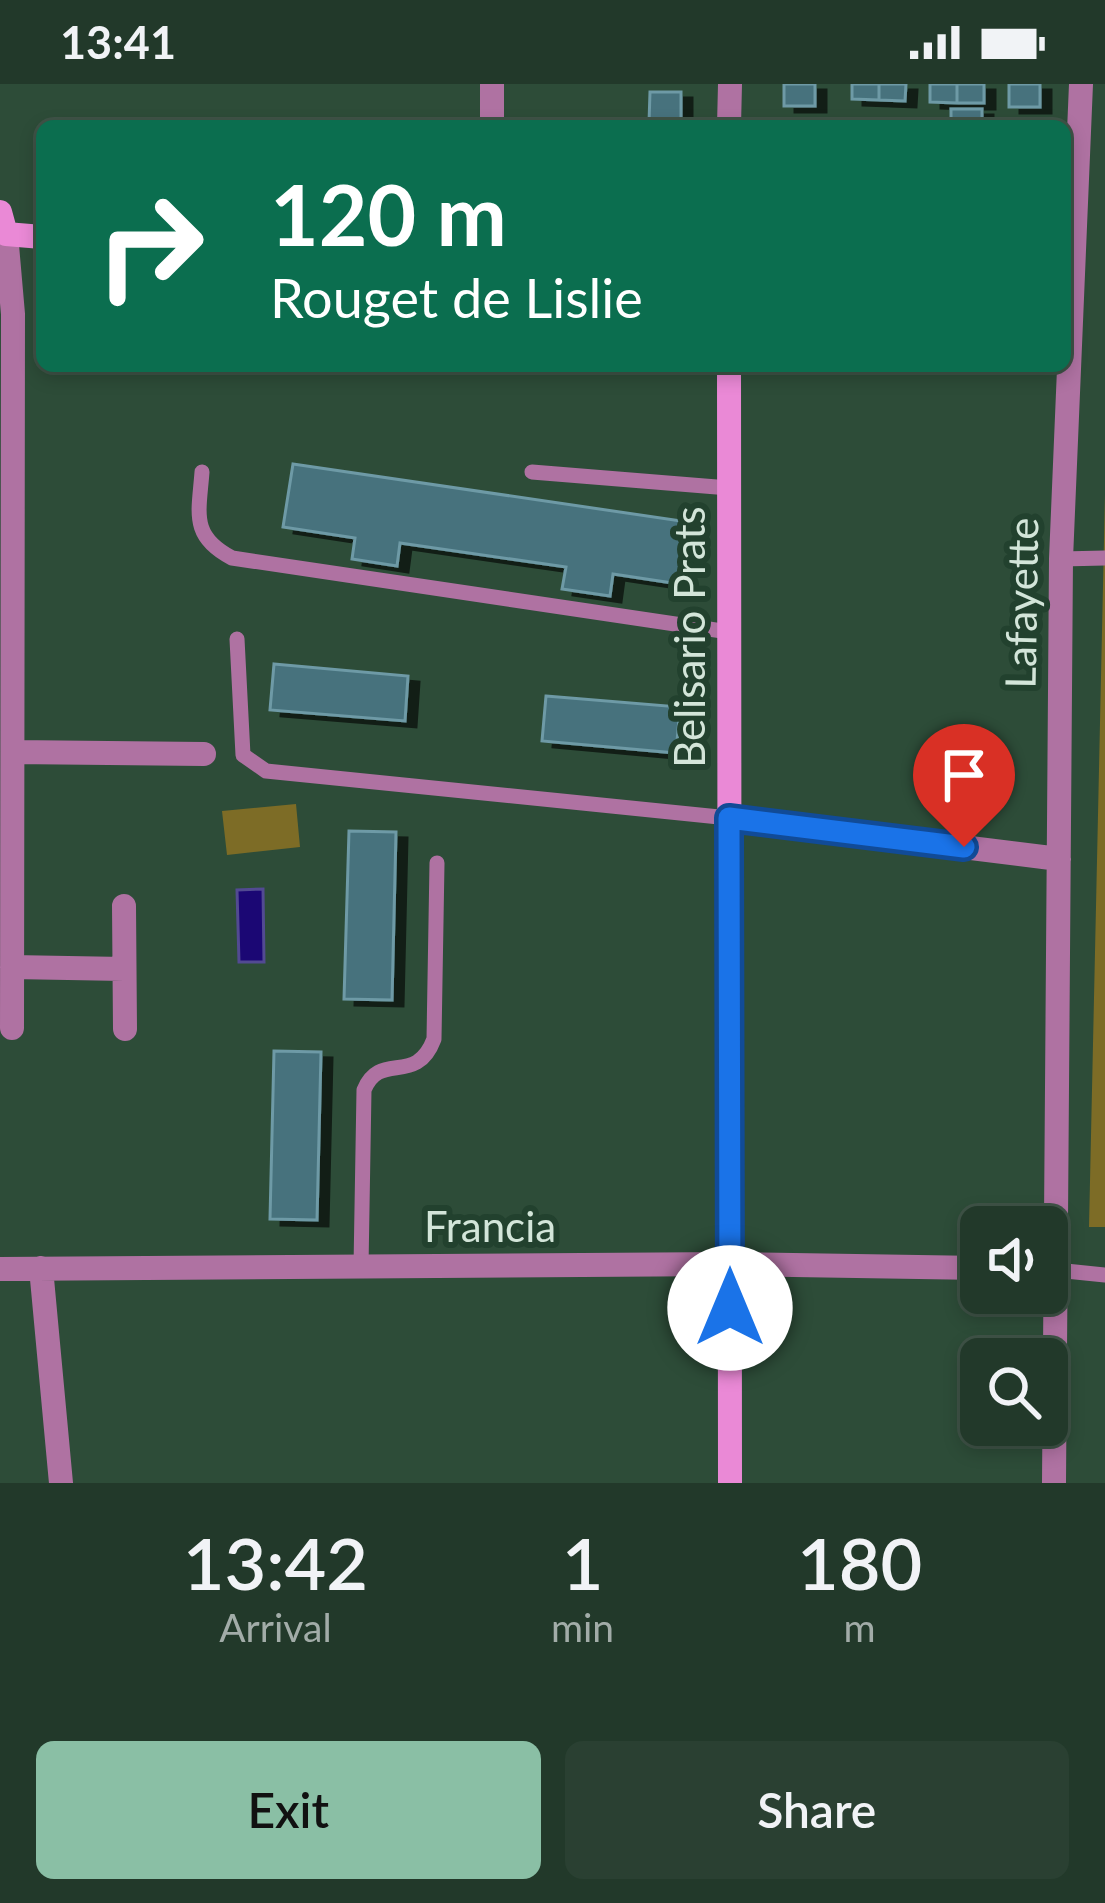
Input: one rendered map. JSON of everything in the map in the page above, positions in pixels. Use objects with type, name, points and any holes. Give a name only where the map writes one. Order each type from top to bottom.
[{"type":"street","points":[[492,120],[493,84]]},
{"type":"street","points":[[729,120],[730,84]]},
{"type":"street","name":"Lafayette","points":[[1071,268],[1081,84]]},
{"type":"street","points":[[11,1028],[7,787],[14,752],[6,718],[13,314],[2,227],[36,236]]},
{"type":"street","name":"Belisario Prats","points":[[729,372],[730,1483]]},
{"type":"street","name":"Lafayette","points":[[1052,1206],[1066,372]]},
{"type":"street","points":[[14,752],[204,754]]},
{"type":"street","points":[[729,818],[1058,859]]},
{"type":"street","points":[[124,906],[125,1028]]},
{"type":"street","points":[[12,967],[124,969]]},
{"type":"street","name":"Francia","points":[[0,1269],[730,1264],[960,1268]]},
{"type":"street","points":[[41,1268],[61,1483]]},
{"type":"street","name":"Lafayette","points":[[1052,1314],[1054,1483]]},
{"type":"lane","points":[[202,472],[201,533],[232,558],[729,632]]},
{"type":"lane","points":[[532,472],[729,488]]},
{"type":"lane","points":[[1061,559],[1105,557]]},
{"type":"lane","points":[[237,639],[243,755],[266,771],[729,818]]},
{"type":"lane","points":[[361,1267],[364,1090],[369,1077],[381,1070],[418,1064],[434,1039],[437,863]]},
{"type":"lane","points":[[1068,1271],[1105,1275]]},
{"type":"shaded area","points":[[1105,494],[1105,1227],[1089,1227]]},
{"type":"shaded area","points":[[296,804],[300,847],[227,855],[222,811]]},
{"type":"shaded area","points":[[263,889],[264,962],[239,962],[237,890]]},
{"type":"building","points":[[784,84],[815,84],[815,106],[784,106]]},
{"type":"building","points":[[852,84],[879,84],[879,100],[852,99]]},
{"type":"building","points":[[879,84],[906,84],[905,101],[879,100]]},
{"type":"building","points":[[930,84],[957,84],[957,103],[930,102]]},
{"type":"building","points":[[957,84],[984,84],[984,103],[957,103]]},
{"type":"building","points":[[1009,84],[1040,84],[1040,107],[1009,107]]},
{"type":"building","points":[[650,92],[681,92],[681,120],[649,120]]},
{"type":"building","points":[[951,109],[982,109],[982,120],[951,120]]},
{"type":"building","points":[[293,464],[688,522],[679,584],[613,574],[610,596],[562,589],[566,567],[400,543],[397,566],[352,559],[355,538],[283,527]]},
{"type":"building","points":[[274,664],[408,676],[405,721],[270,710]]},
{"type":"building","points":[[546,696],[680,707],[676,753],[542,741]]},
{"type":"building","points":[[349,831],[396,832],[392,1000],[344,999]]},
{"type":"building","points":[[274,1051],[321,1052],[317,1220],[270,1219]]},
{"type":"route","points":[[730,1308],[729,818],[964,847]]}]
